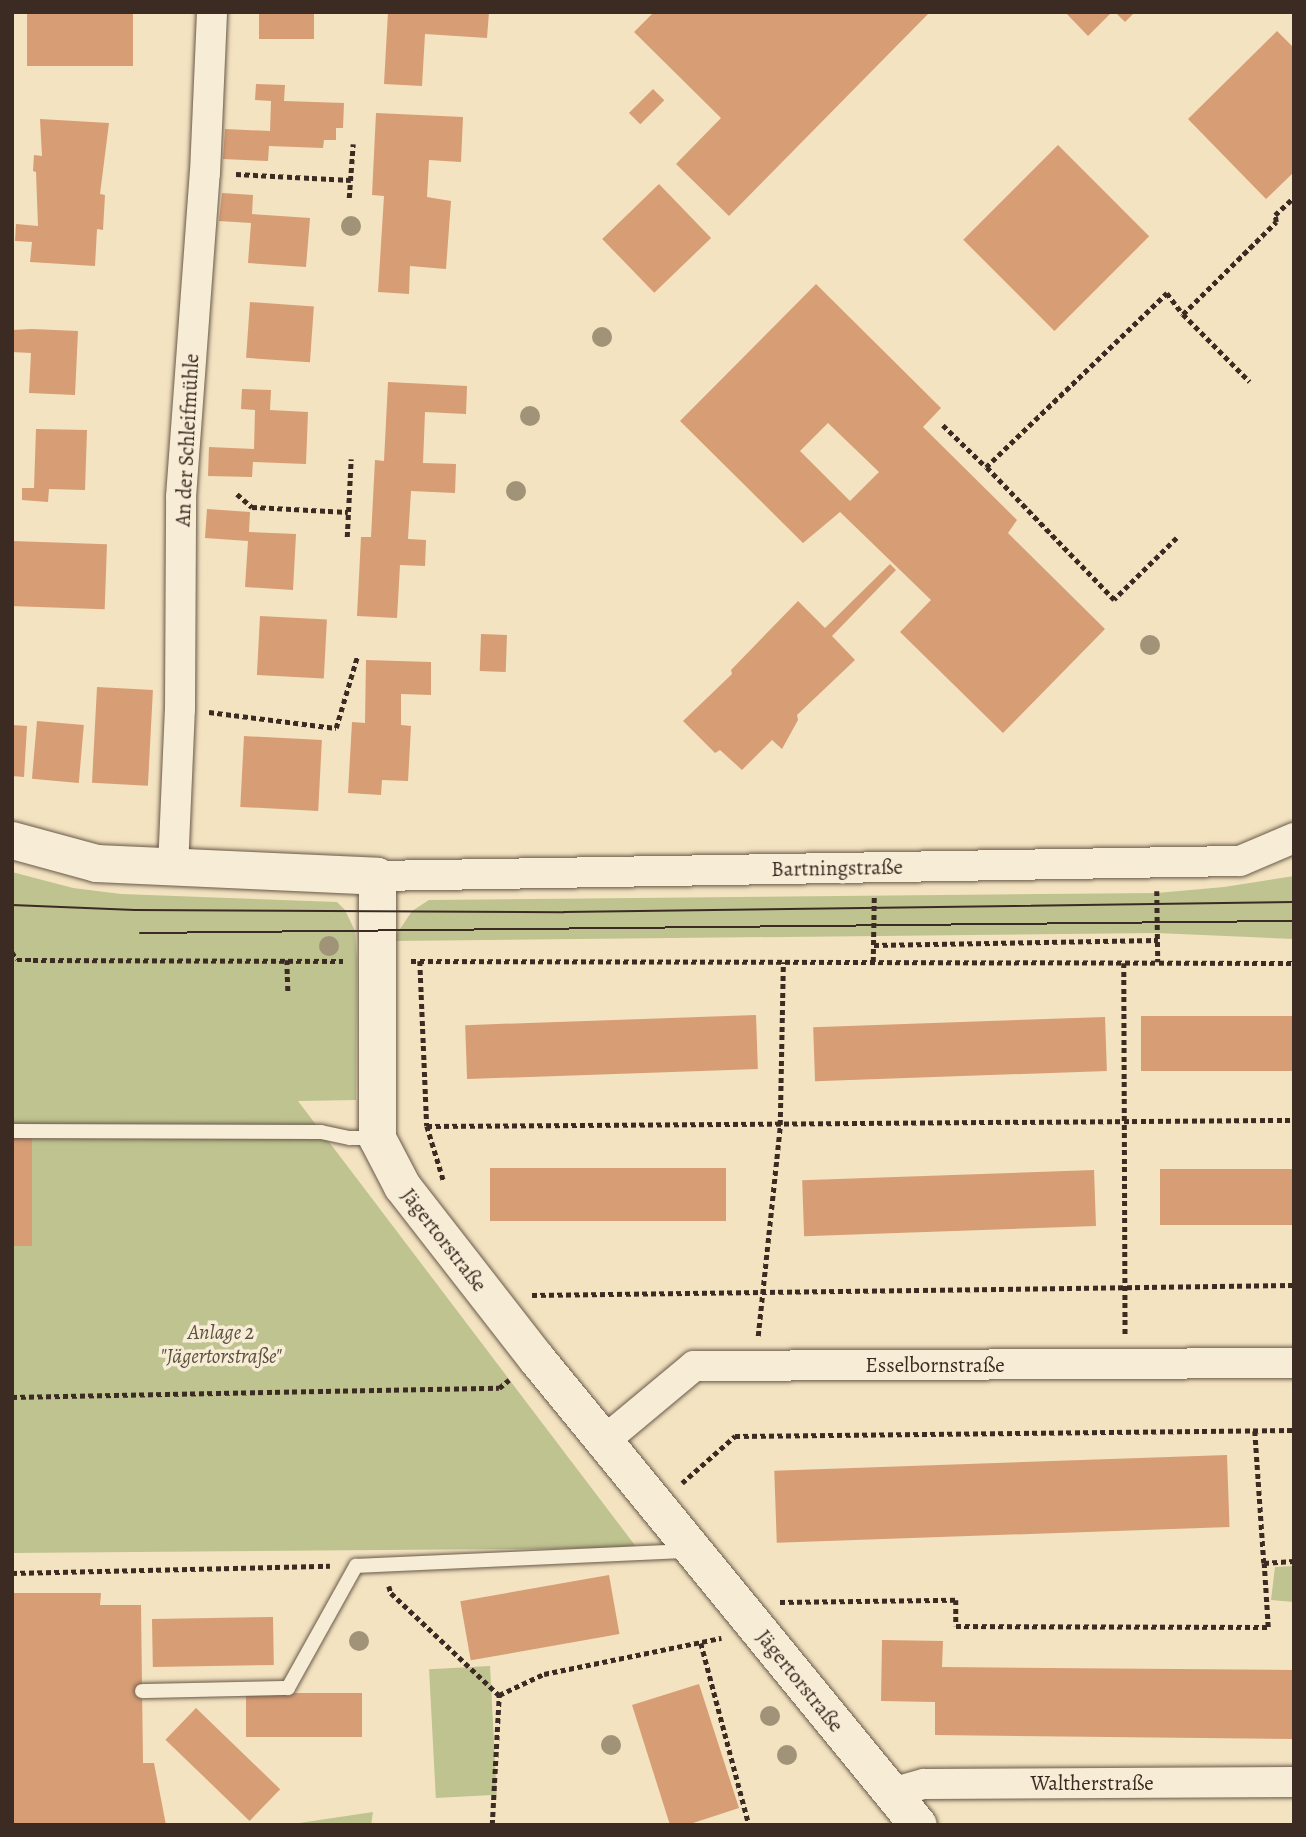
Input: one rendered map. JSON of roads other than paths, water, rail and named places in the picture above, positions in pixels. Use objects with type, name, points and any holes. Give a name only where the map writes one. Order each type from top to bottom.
[{"type":"street","name":"An der Schleifmühle","points":[[173,867],[180,709],[181,497],[205,173],[212,12]]},
{"type":"street","name":"Bartningstraße","points":[[377,876],[1240,861],[1294,838]]},
{"type":"street","points":[[12,840],[96,863],[377,876]]},
{"type":"street","name":"Jägertorstraße","points":[[377,876],[377,1138],[402,1186],[536,1358],[918,1825]]},
{"type":"street","name":"Esselbornstraße","points":[[604,1441],[694,1366],[1294,1363]]},
{"type":"street","name":"Waltherstraße","points":[[892,1793],[924,1784],[1294,1782]]},
{"type":"lane","points":[[12,1131],[321,1132],[350,1138],[377,1138]]},
{"type":"lane","points":[[142,1691],[288,1688],[356,1566],[693,1550]]},
{"type":"tram line","points":[[12,905],[135,910],[564,912],[1294,902]]},
{"type":"tram line","points":[[140,933],[1294,921]]},
{"type":"park label","name":"Anlage 2 \"Jägertorstraße\"","points":[[221,1344]]}]
